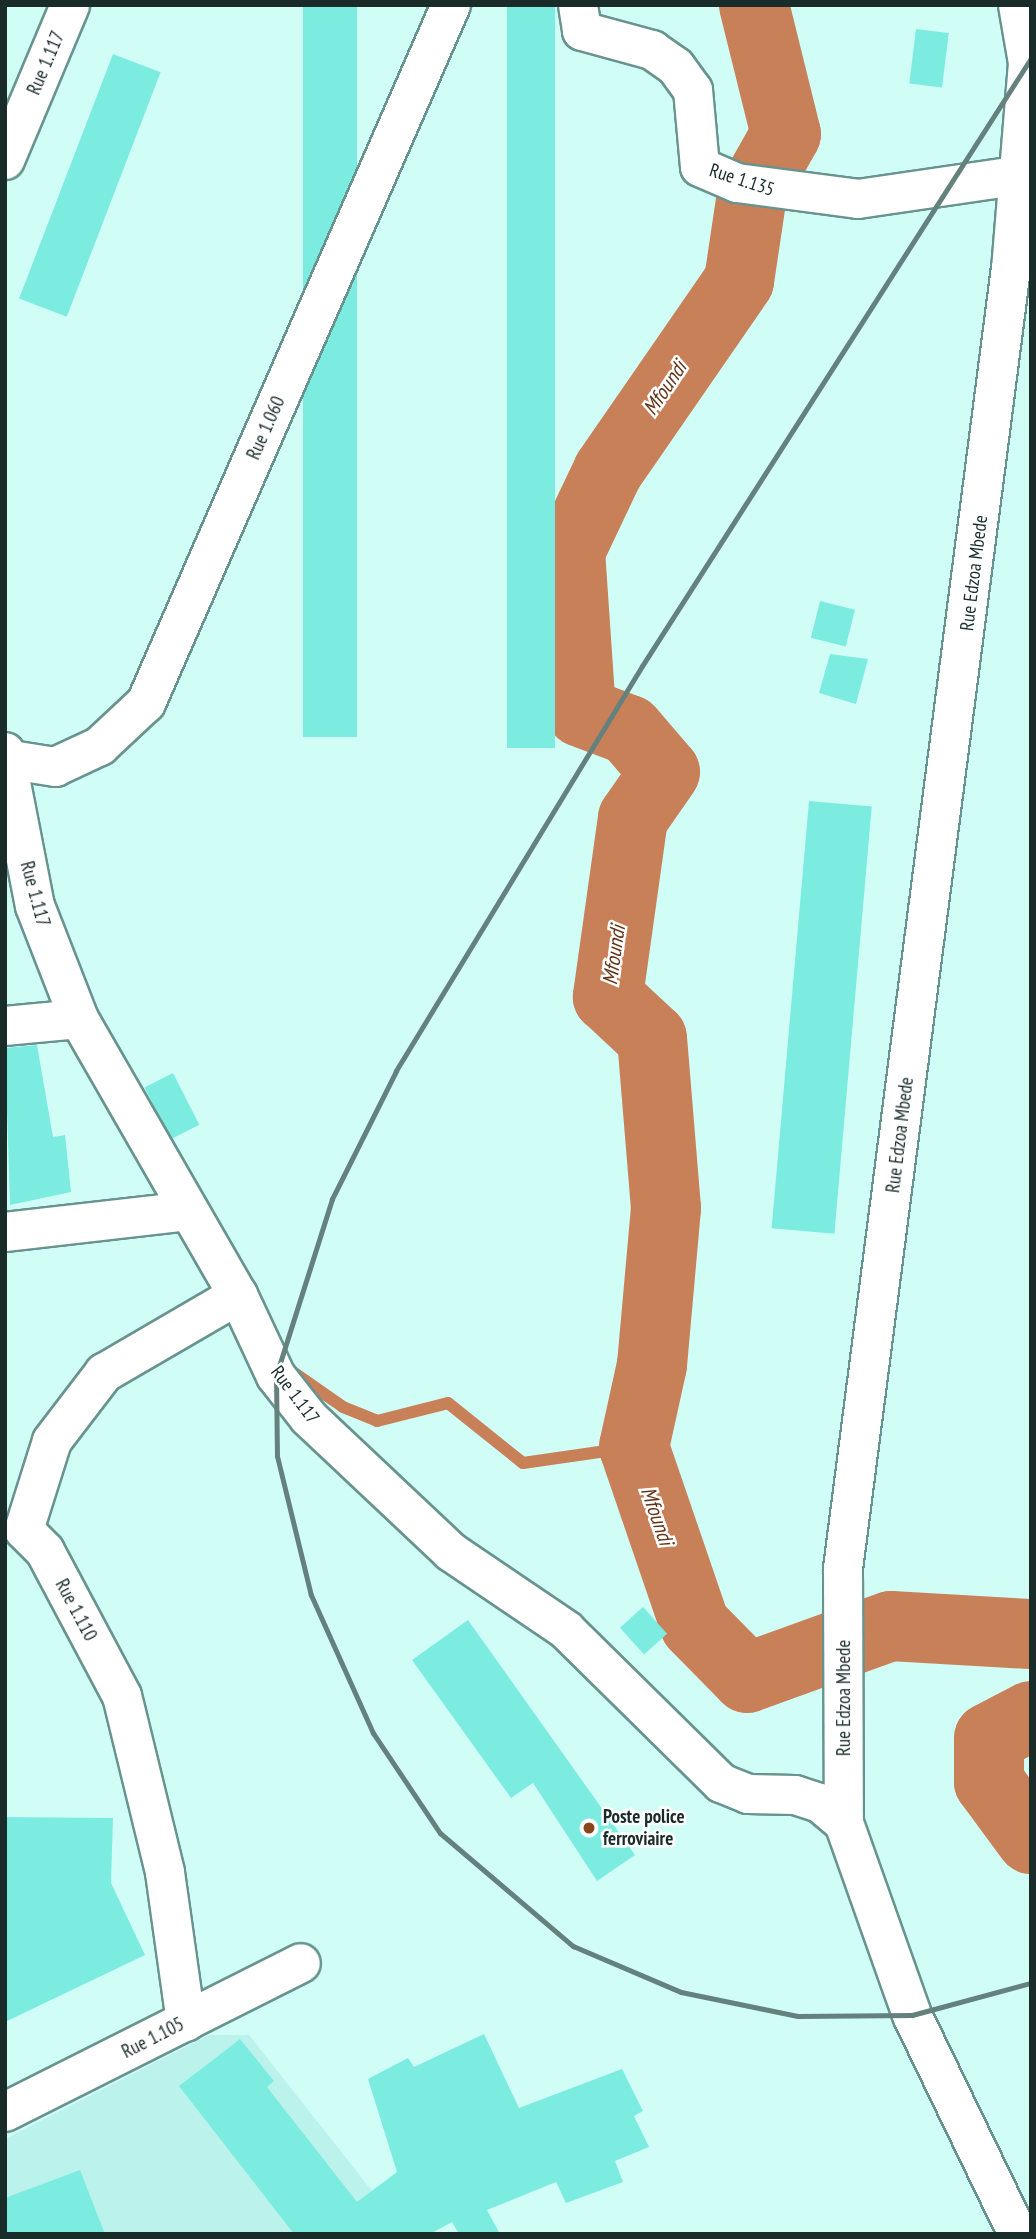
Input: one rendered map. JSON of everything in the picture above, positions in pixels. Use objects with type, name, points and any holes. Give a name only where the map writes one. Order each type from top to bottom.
[{"type":"street","name":"Rue 1.117","points":[[5,160],[70,5]]},
{"type":"street","name":"Rue 1.060","points":[[6,757],[55,767],[100,746],[146,703],[451,5]]},
{"type":"street","name":"Rue 1.135","points":[[578,5],[582,31],[652,50],[676,67],[693,89],[700,167],[737,183],[779,193],[858,200],[1014,176]]},
{"type":"street","name":"Rue Edzoa Mbede","points":[[1018,5],[1028,62],[1014,176],[1012,268],[843,1569],[844,1823],[912,2015],[1018,2234]]},
{"type":"street","name":"Rue 1.117","points":[[6,757],[35,906],[79,1019],[238,1295],[276,1376],[309,1418],[451,1552],[566,1630],[721,1783],[748,1794],[795,1795],[820,1803],[844,1823]]},
{"type":"street","points":[[5,1026],[79,1019]]},
{"type":"street","points":[[5,1231],[188,1211]]},
{"type":"street","name":"Rue 1.110","points":[[186,2022],[165,1872],[122,1696],[45,1551],[15,1531],[52,1441],[104,1373],[238,1295]]},
{"type":"street","name":"Rue 1.105","points":[[5,2112],[301,1963]]},
{"type":"shaded area","points":[[209,2035],[249,2035],[406,2234],[5,2234],[5,2139]]},
{"type":"building","points":[[303,5],[357,5],[357,737],[303,737]]},
{"type":"building","points":[[507,5],[555,5],[555,748],[507,748]]},
{"type":"building","points":[[916,29],[949,33],[942,88],[909,84]]},
{"type":"building","points":[[113,54],[161,72],[67,317],[19,299]]},
{"type":"building","points":[[820,601],[855,610],[846,647],[811,638]]},
{"type":"building","points":[[830,654],[868,659],[856,704],[819,693]]},
{"type":"building","points":[[809,801],[872,806],[834,1234],[772,1228]]},
{"type":"building","points":[[37,1045],[53,1137],[65,1135],[71,1192],[10,1205],[5,1048]]},
{"type":"building","points":[[173,1073],[199,1125],[171,1139],[144,1088]]},
{"type":"building","points":[[643,1607],[667,1634],[644,1654],[620,1628]]},
{"type":"building","points":[[468,1620],[635,1855],[597,1881],[533,1783],[511,1798],[412,1660]]},
{"type":"building","points":[[5,1817],[113,1818],[111,1883],[145,1955],[5,2022]]},
{"type":"building","points":[[484,2034],[519,2108],[622,2069],[643,2111],[634,2116],[649,2147],[615,2161],[623,2182],[566,2203],[556,2182],[487,2210],[500,2234],[459,2234],[452,2222],[430,2234],[294,2234],[179,2086],[240,2039],[274,2081],[267,2087],[357,2202],[397,2172],[368,2079],[408,2058],[414,2067]]},
{"type":"building","points":[[80,2170],[105,2234],[5,2234],[5,2198]]},
{"type":"waterway","name":"Mfoundi","points":[[754,5],[786,134],[752,194],[739,281],[608,471],[570,551],[581,712],[629,730],[665,772],[633,818],[608,997],[652,1038],[666,1208],[652,1365],[634,1447],[695,1625],[747,1678],[891,1626],[1031,1634]]},
{"type":"waterway","points":[[290,1370],[343,1407],[377,1421],[448,1403],[523,1463],[634,1447]]},
{"type":"waterway","name":"Mfoundi","points":[[1031,1716],[989,1738],[989,1782],[1031,1839]]},
{"type":"railway","points":[[1031,58],[642,666],[396,1071],[332,1199],[276,1376],[277,1456],[311,1595],[373,1733],[440,1833],[573,1946],[681,1992],[798,2016],[912,2015],[1031,1983]]},
{"type":"place","name":"Poste police ferroviaire","points":[[589,1828]]}]
